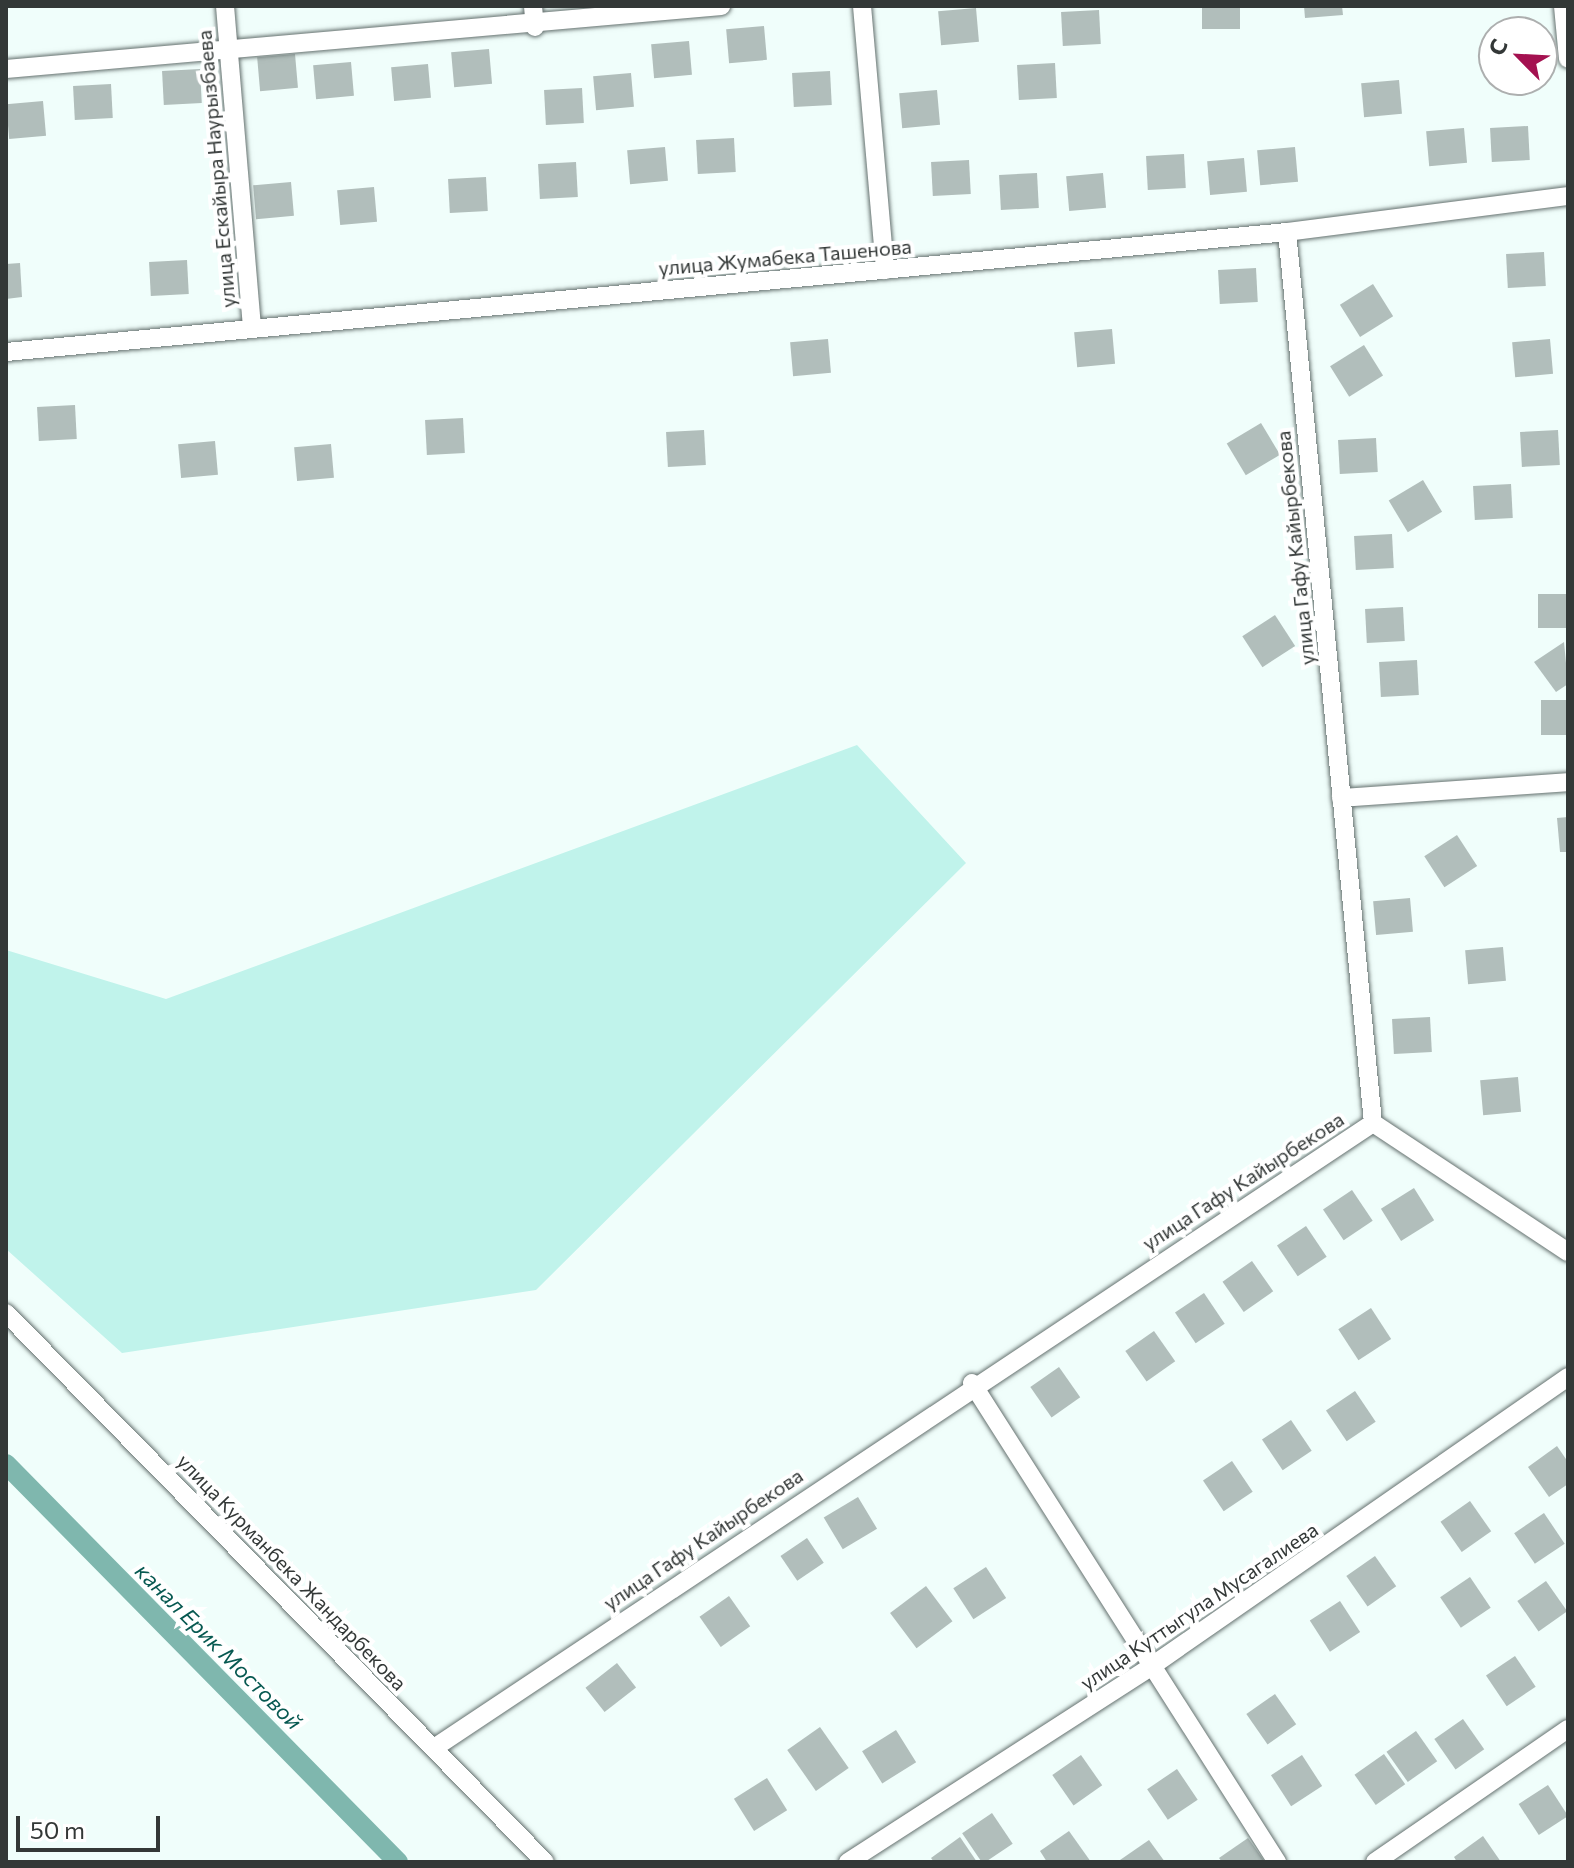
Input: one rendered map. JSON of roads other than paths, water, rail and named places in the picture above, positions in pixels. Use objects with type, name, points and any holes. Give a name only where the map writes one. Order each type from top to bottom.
[{"type":"street","name":"улица Ескайыра Наурызбаева","points":[[225,6],[252,329]]},
{"type":"street","points":[[533,6],[535,27]]},
{"type":"street","points":[[6,69],[535,27],[721,6]]},
{"type":"street","points":[[862,6],[885,270]]},
{"type":"street","points":[[1563,6],[1568,59]]},
{"type":"street","name":"улица Жумабека Ташенова","points":[[6,352],[1287,232],[1568,196]]},
{"type":"street","name":"улица Гафу Кайырбекова","points":[[434,1748],[972,1383],[1373,1123],[1287,232]]},
{"type":"street","points":[[1341,798],[1568,782]]},
{"type":"street","points":[[1373,1123],[1568,1252]]},
{"type":"street","name":"улица Курманбека Жандарбекова","points":[[6,1313],[545,1862]]},
{"type":"street","name":"улица Куттыгула Мусагалиева","points":[[848,1862],[1149,1668],[1568,1377]]},
{"type":"street","points":[[972,1383],[1149,1668],[1277,1862]]},
{"type":"street","points":[[1375,1862],[1568,1729]]},
{"type":"waterway","name":"канал Ерик Мостовой","points":[[6,1464],[398,1862]]}]
